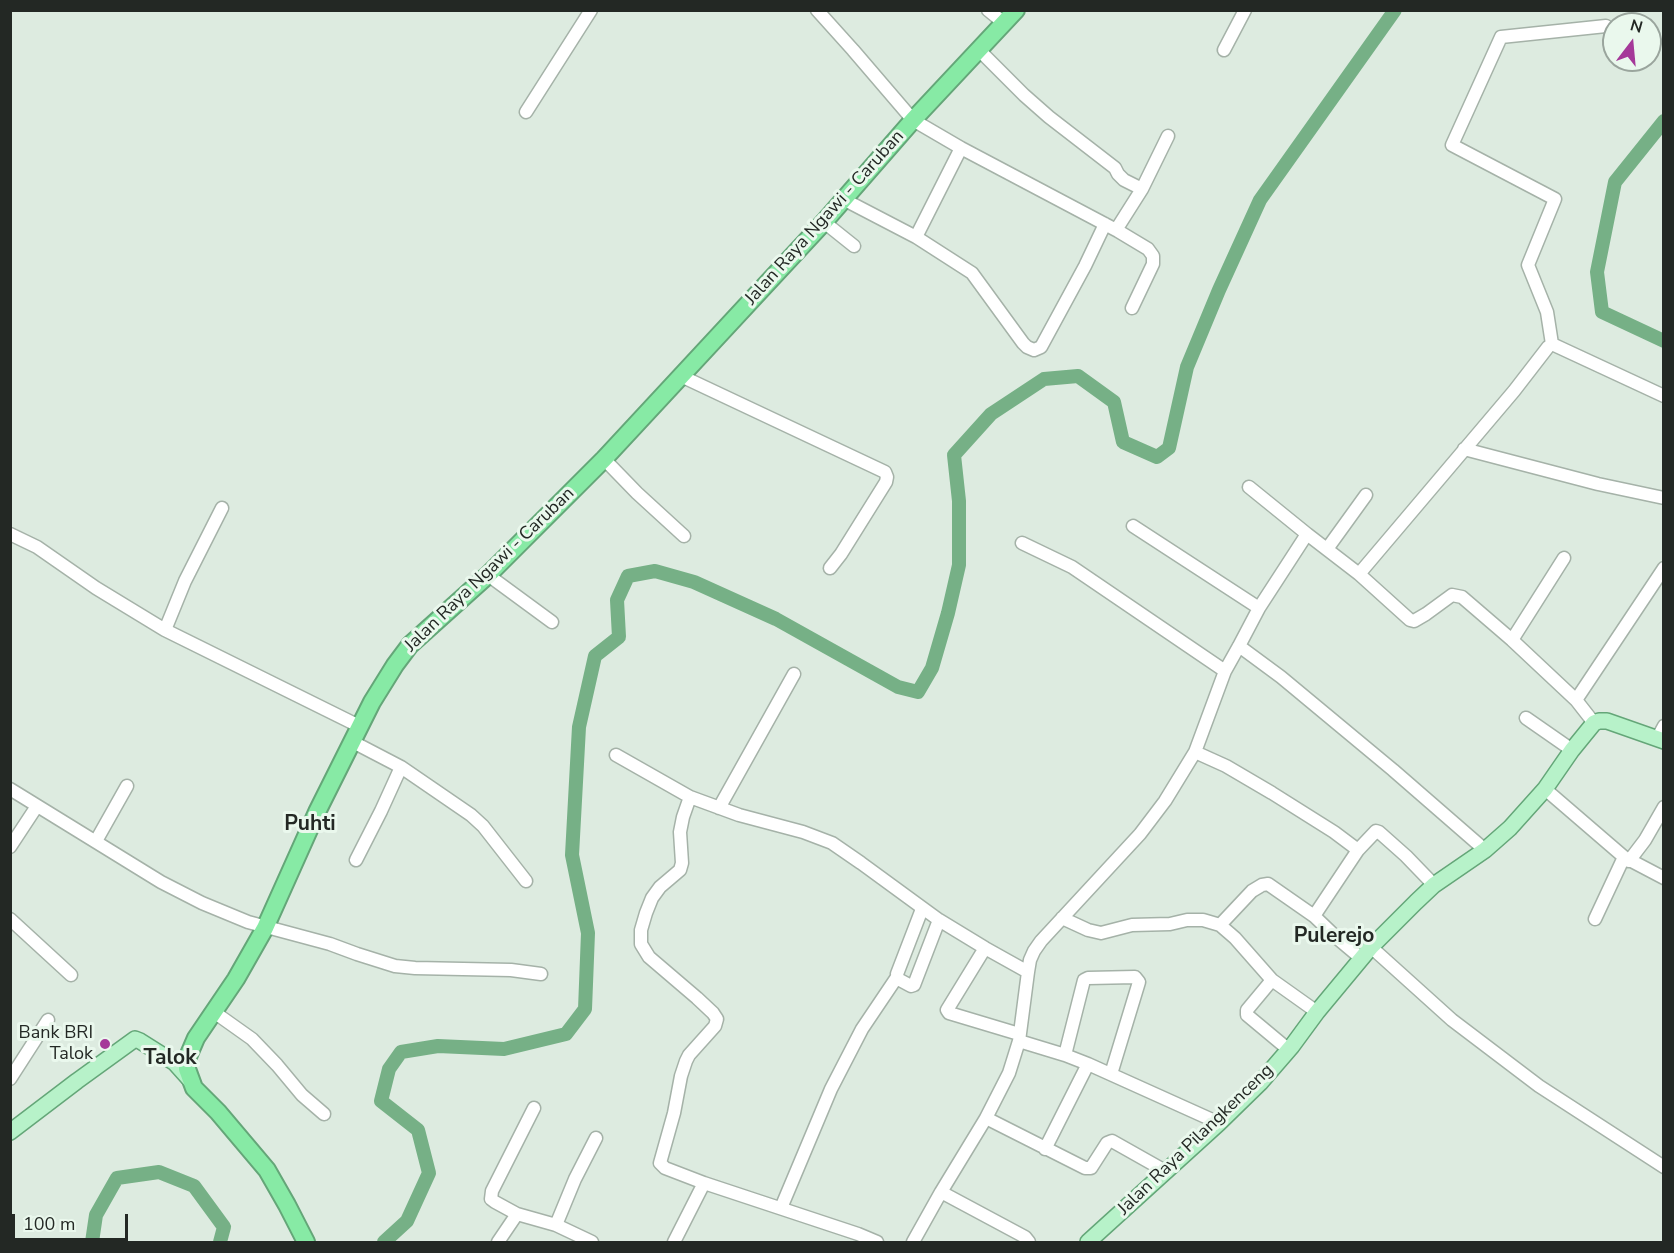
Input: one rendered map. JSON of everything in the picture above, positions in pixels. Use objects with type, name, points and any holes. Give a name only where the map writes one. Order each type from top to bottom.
[{"type":"highway","name":"Jalan Raya Ngawi - Caruban","points":[[189,1052],[236,979],[265,928],[313,821],[372,702],[410,645],[489,575],[604,459],[824,222],[913,120],[1016,10]]},
{"type":"highway","points":[[189,1052],[187,1069],[194,1088],[218,1112],[267,1170],[306,1242]]},
{"type":"main road","points":[[1594,723],[1599,720],[1607,721],[1661,735]]},
{"type":"main road","name":"Jalan Raya Pilangkenceng","points":[[1088,1242],[1167,1172],[1260,1083],[1367,953],[1434,885],[1485,850],[1510,828],[1545,789],[1594,723]]},
{"type":"main road","points":[[10,1132],[135,1040],[170,1059],[192,1082]]},
{"type":"main road","points":[[170,1059],[182,1057],[189,1052]]},
{"type":"street","points":[[526,112],[591,10]]},
{"type":"street","points":[[817,10],[913,120],[1148,249],[1153,256],[1153,264],[1132,308]]},
{"type":"street","points":[[988,10],[1004,23]]},
{"type":"street","points":[[1224,50],[1245,10]]},
{"type":"street","points":[[1359,574],[1552,344],[1547,312],[1528,265],[1555,199],[1452,145],[1501,38],[1602,26]]},
{"type":"street","points":[[978,50],[1049,117],[1115,168],[1124,180],[1142,189]]},
{"type":"street","points":[[843,199],[916,237],[972,273],[1023,343],[1034,350],[1041,347],[1085,266],[1111,227],[1142,189],[1168,136]]},
{"type":"street","points":[[916,237],[961,148]]},
{"type":"street","points":[[824,222],[854,246]]},
{"type":"street","points":[[1552,344],[1664,396]]},
{"type":"street","points":[[681,376],[885,471],[886,482],[830,568]]},
{"type":"street","points":[[1464,449],[1598,484],[1664,498]]},
{"type":"street","points":[[604,459],[684,536]]},
{"type":"street","points":[[1249,487],[1359,574],[1410,620],[1414,621],[1426,614],[1452,595],[1462,597],[1576,700],[1594,723]]},
{"type":"street","points":[[1327,549],[1366,495]]},
{"type":"street","points":[[165,630],[185,580],[222,508]]},
{"type":"street","points":[[1133,526],[1259,608]]},
{"type":"street","points":[[10,534],[37,547],[96,588],[165,630],[357,734],[471,815],[483,826],[525,881]]},
{"type":"street","points":[[913,1242],[986,1118],[1009,1073],[1019,1038],[1030,960],[1034,951],[1140,834],[1165,801],[1195,752],[1225,671],[1259,608],[1307,534]]},
{"type":"street","points":[[1022,543],[1072,567],[1225,671]]},
{"type":"street","points":[[1512,640],[1564,558]]},
{"type":"street","points":[[1576,700],[1662,572]]},
{"type":"street","points":[[489,575],[552,622]]},
{"type":"street","points":[[1239,646],[1281,677],[1485,850]]},
{"type":"street","points":[[719,808],[794,675]]},
{"type":"street","points":[[1526,718],[1572,750]]},
{"type":"street","points":[[1195,752],[1226,766],[1272,793],[1358,850]]},
{"type":"street","points":[[616,755],[690,797],[832,843],[922,909],[1028,972]]},
{"type":"street","points":[[356,860],[401,767]]},
{"type":"street","points":[[96,841],[128,786]]},
{"type":"street","points":[[10,789],[181,893],[265,928],[330,944],[396,966],[511,970],[541,974]]},
{"type":"street","points":[[1545,789],[1627,859],[1664,878]]},
{"type":"street","points":[[690,797],[680,832],[682,863],[680,870],[660,887],[652,898],[641,930],[642,944],[649,957],[697,998],[717,1019],[715,1026],[686,1061],[660,1163],[665,1168],[704,1183],[877,1242]]},
{"type":"street","points":[[10,847],[37,806]]},
{"type":"street","points":[[1595,919],[1627,859],[1645,840],[1664,807]]},
{"type":"street","points":[[1314,916],[1358,850],[1376,831],[1434,885]]},
{"type":"street","points":[[1220,925],[1252,891],[1268,884],[1314,916],[1337,938],[1367,953],[1539,1086],[1664,1167]]},
{"type":"street","points":[[782,1208],[831,1089],[862,1029],[897,977],[922,909]]},
{"type":"street","points":[[1062,918],[1088,930],[1101,933],[1132,925],[1170,924],[1186,920],[1203,920],[1220,925],[1235,938],[1272,980],[1317,1012]]},
{"type":"street","points":[[10,919],[71,975]]},
{"type":"street","points":[[897,977],[911,986],[914,985],[939,920]]},
{"type":"street","points":[[985,948],[947,1010],[950,1013],[1088,1064],[1220,1123]]},
{"type":"street","points":[[1065,1055],[1084,980],[1135,977],[1139,982],[1111,1074]]},
{"type":"street","points":[[1272,980],[1247,1010],[1246,1015],[1289,1050]]},
{"type":"street","points":[[214,1012],[252,1039],[302,1095],[324,1114]]},
{"type":"street","points":[[10,1079],[48,1020]]},
{"type":"street","points":[[1045,1149],[1088,1064]]},
{"type":"street","points":[[534,1108],[492,1191],[492,1199],[518,1214],[555,1225],[570,1238],[592,1242]]},
{"type":"street","points":[[986,1118],[1045,1149],[1090,1168],[1107,1143],[1112,1141],[1167,1172]]},
{"type":"street","points":[[555,1225],[596,1138]]},
{"type":"street","points":[[675,1242],[704,1183]]},
{"type":"street","points":[[941,1191],[1025,1237],[1029,1242]]},
{"type":"street","points":[[498,1242],[518,1214]]},
{"type":"waterway","points":[[384,1242],[407,1221],[429,1173],[418,1130],[381,1101],[389,1069],[401,1052],[438,1046],[504,1049],[566,1034],[585,1009],[588,933],[572,855],[579,727],[595,656],[619,637],[617,600],[628,576],[655,571],[694,582],[776,619],[898,687],[918,692],[932,668],[959,565],[959,501],[954,455],[991,414],[1044,379],[1078,376],[1114,402],[1123,442],[1157,457],[1169,448],[1187,367],[1260,200],[1395,10]]},
{"type":"waterway","points":[[1664,121],[1615,182],[1597,272],[1602,312],[1664,341]]},
{"type":"waterway","points":[[92,1242],[96,1215],[117,1178],[159,1172],[194,1186],[224,1227],[220,1242]]},
{"type":"place","name":"Bank BRI Talok","points":[[105,1044]]},
{"type":"district","name":"Puhti","points":[[310,825]]},
{"type":"district","name":"Pulerejo","points":[[1334,937]]},
{"type":"district","name":"Talok","points":[[170,1059]]}]
